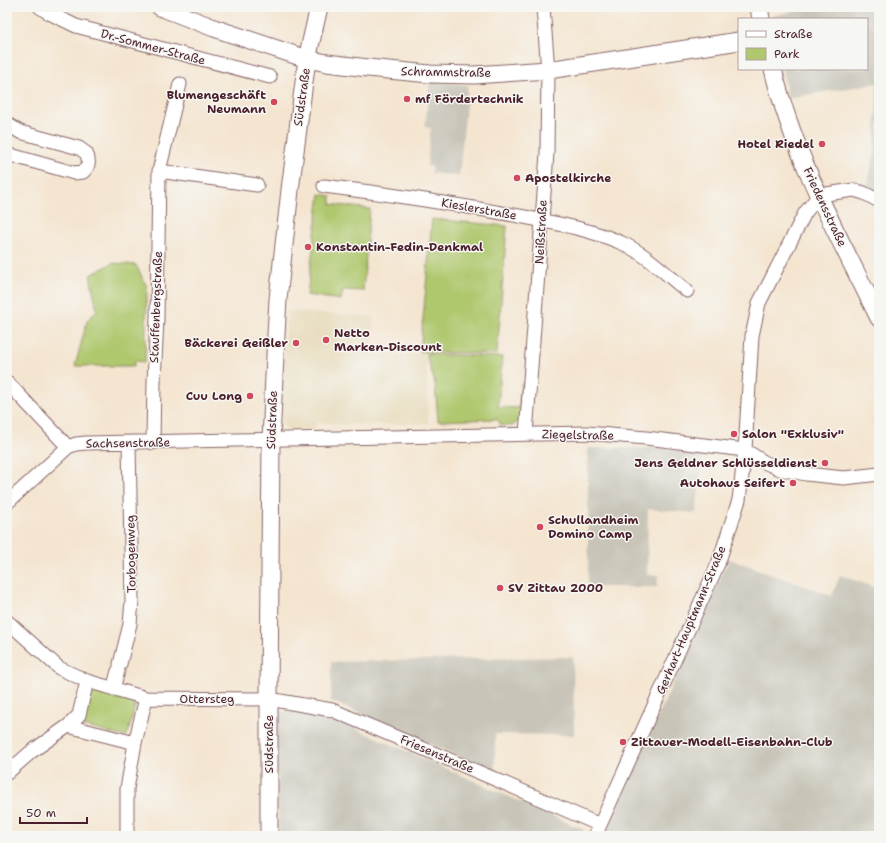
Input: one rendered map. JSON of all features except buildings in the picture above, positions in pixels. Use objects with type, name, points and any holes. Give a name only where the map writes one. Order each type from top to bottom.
[{"type":"main road","name":"Schrammstraße","points":[[160,7],[214,28],[307,59],[354,66],[430,74],[474,75],[548,70],[738,41]]},
{"type":"main road","name":"Südstraße","points":[[269,836],[271,440],[278,299],[307,59],[319,7]]},
{"type":"main road","points":[[759,7],[761,18]]},
{"type":"main road","name":"Friedensstraße","points":[[773,70],[790,130],[819,195],[879,318]]},
{"type":"street","name":"Dr.-Sommer-Straße","points":[[40,7],[76,26],[270,77]]},
{"type":"street","name":"Neißstraße","points":[[526,434],[547,153],[548,70],[543,7]]},
{"type":"street","name":"Stauffenbergstraße","points":[[153,443],[160,171],[180,84]]},
{"type":"street","points":[[7,124],[20,132],[79,148],[86,153],[88,162],[85,170],[79,173],[74,173],[7,154]]},
{"type":"street","points":[[160,171],[257,185]]},
{"type":"street","name":"Kieslerstraße","points":[[324,186],[435,201],[541,221],[606,236],[626,245],[645,257],[687,291]]},
{"type":"street","points":[[819,195],[854,190],[864,193],[879,201]]},
{"type":"street","name":"Gerhart-Hauptmann-Straße","points":[[598,830],[718,564],[739,500],[745,450],[752,336],[759,303],[806,213],[819,195]]},
{"type":"street","points":[[7,382],[68,447]]},
{"type":"street","name":"Ziegelstraße","points":[[271,440],[587,433],[646,438],[745,450],[764,462],[780,469],[806,474],[844,478],[879,474]]},
{"type":"street","name":"Sachsenstraße","points":[[7,503],[68,447],[81,444],[271,440]]},
{"type":"street","name":"Torbogenweg","points":[[113,689],[130,624],[132,601],[129,443]]},
{"type":"street","name":"Ottersteg","points":[[7,621],[59,668],[87,681],[113,689],[146,698],[269,699]]},
{"type":"street","points":[[7,773],[31,752],[68,726],[79,715],[87,681]]},
{"type":"street","points":[[127,836],[127,789],[135,743],[146,698]]},
{"type":"street","name":"Friesenstraße","points":[[269,699],[332,710],[490,776],[598,830]]},
{"type":"street","points":[[68,726],[135,743]]},
{"type":"shaded area","points":[[814,7],[879,7],[879,199],[866,192],[875,151],[877,83],[788,98],[782,70],[868,70],[868,18],[772,18],[771,16]]},
{"type":"shaded area","points":[[430,81],[468,85],[459,176],[431,173],[432,166],[427,166],[431,128],[425,127]]},
{"type":"shaded area","points":[[287,311],[374,317],[372,354],[426,354],[428,424],[341,424],[316,422],[314,430],[287,429],[283,425],[281,412]]},
{"type":"shaded area","points":[[588,448],[656,448],[703,453],[696,513],[648,509],[647,575],[658,575],[657,587],[588,587]]},
{"type":"shaded area","points":[[729,559],[832,596],[840,575],[879,589],[879,836],[604,836]]},
{"type":"shaded area","points":[[573,657],[574,735],[495,734],[495,772],[331,701],[331,662]]},
{"type":"shaded area","points":[[290,711],[334,719],[582,829],[584,832],[583,836],[279,836],[276,713]]},
{"type":"green space","points":[[320,194],[331,196],[331,204],[370,209],[363,291],[343,290],[341,300],[307,295]]},
{"type":"green space","points":[[432,219],[507,226],[497,354],[420,352]]},
{"type":"green space","points":[[113,263],[136,265],[147,287],[145,362],[134,361],[134,366],[75,366],[87,321],[97,310],[90,275]]},
{"type":"green space","points":[[426,354],[502,357],[498,407],[519,408],[521,384],[526,384],[524,416],[512,426],[501,425],[497,419],[438,421],[435,383]]},
{"type":"green space","points":[[89,688],[135,699],[136,702],[126,737],[82,726],[80,722]]},
{"type":"place","name":"mf Fördertechnik","points":[[407,99]]},
{"type":"place","name":"Blumengeschäft Neumann","points":[[274,102]]},
{"type":"place","name":"Hotel Riedel","points":[[822,144]]},
{"type":"place","name":"Apostelkirche","points":[[517,178]]},
{"type":"place","name":"Konstantin-Fedin-Denkmal","points":[[308,247]]},
{"type":"place","name":"Netto Marken-Discount","points":[[326,340]]},
{"type":"place","name":"Bäckerei Geißler","points":[[296,343]]},
{"type":"place","name":"Cuu Long","points":[[250,396]]},
{"type":"place","name":"Salon \"Exklusiv\"","points":[[734,434]]},
{"type":"place","name":"Jens Geldner Schlüsseldienst","points":[[825,463]]},
{"type":"place","name":"Autohaus Seifert","points":[[793,483]]},
{"type":"place","name":"Schullandheim Domino Camp","points":[[540,527]]},
{"type":"place","name":"SV Zittau 2000","points":[[500,588]]},
{"type":"place","name":"Zittauer-Modell-Eisenbahn-Club","points":[[623,742]]}]
